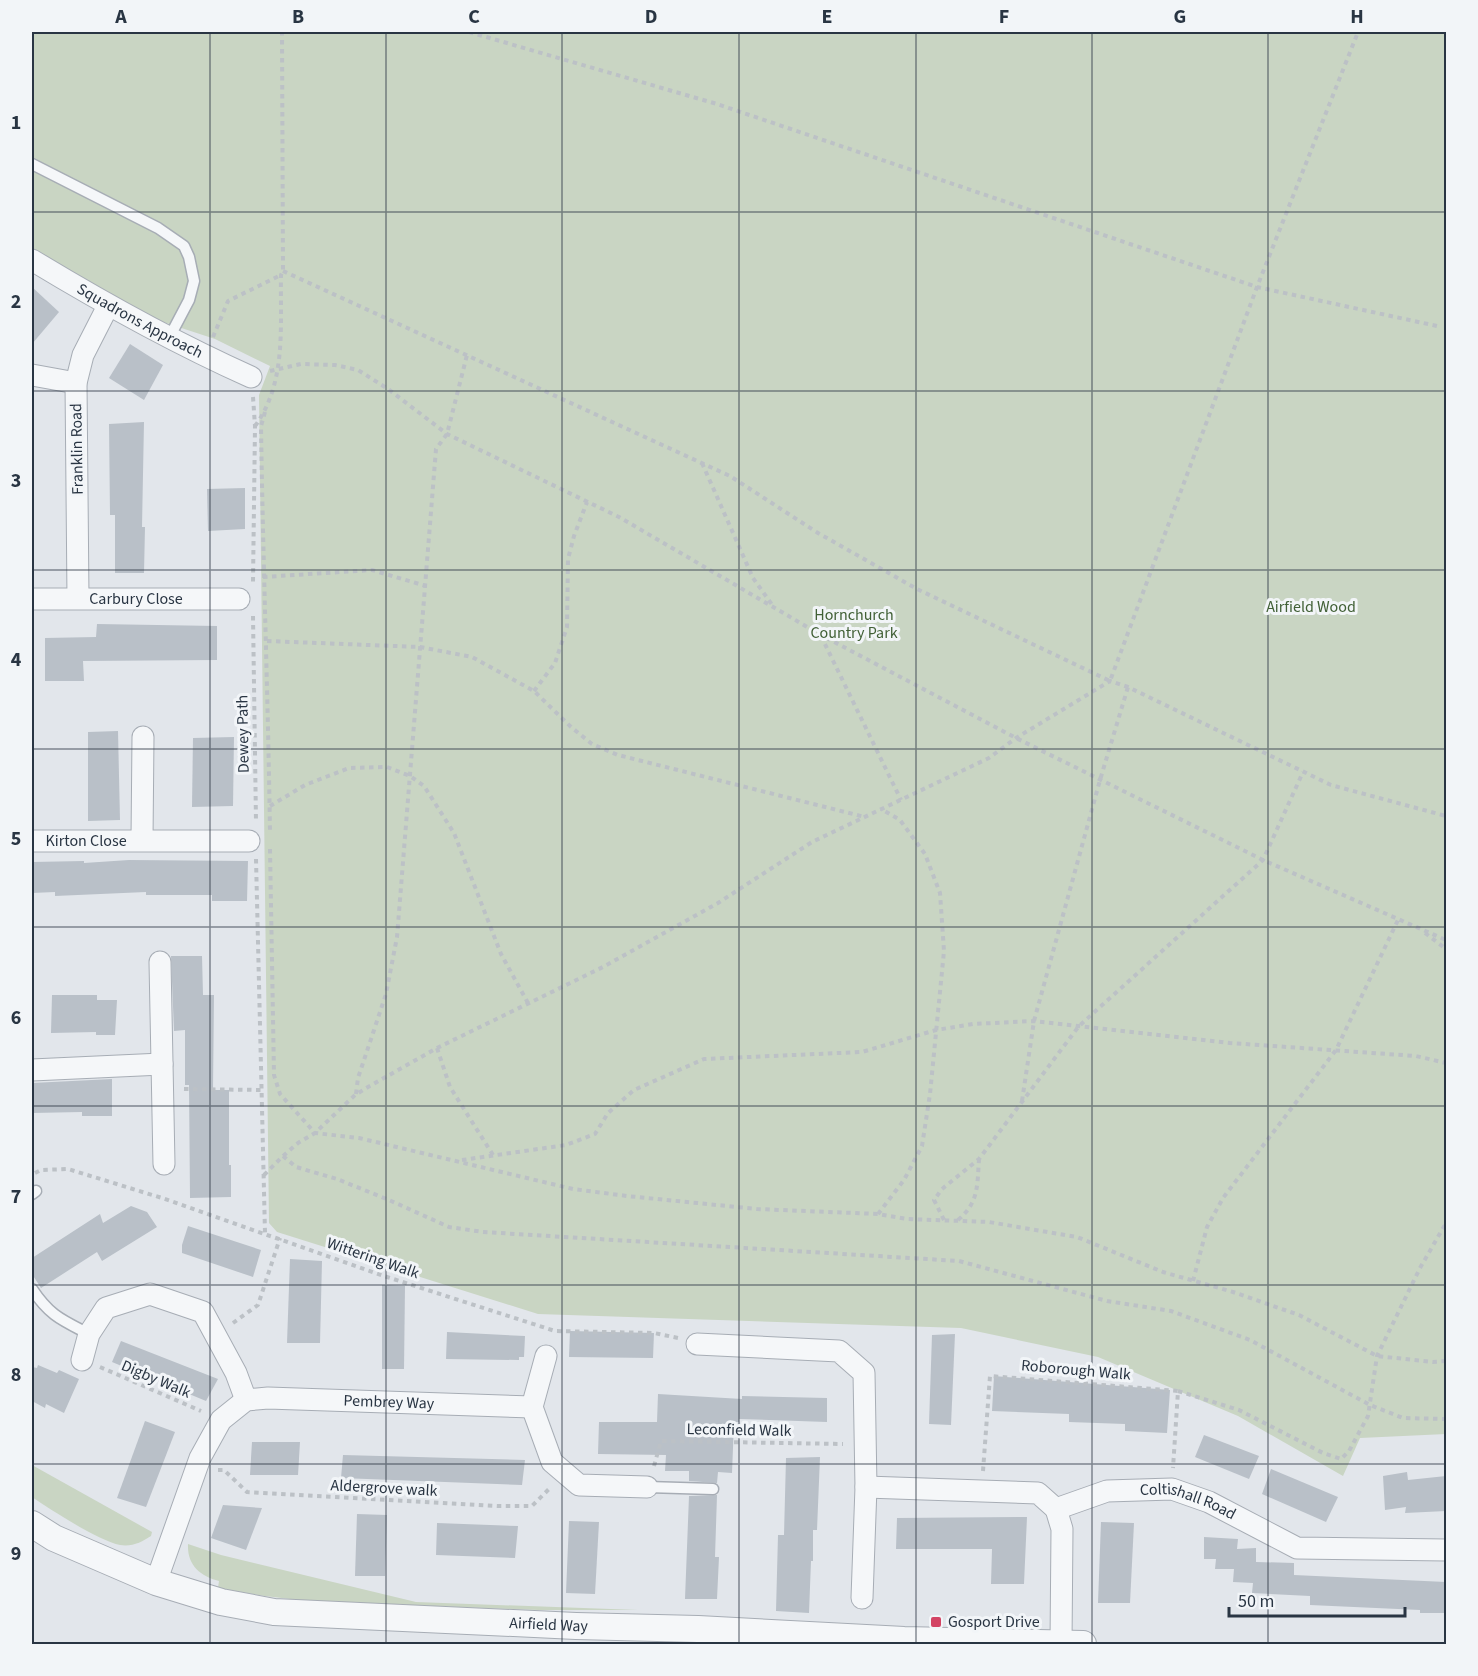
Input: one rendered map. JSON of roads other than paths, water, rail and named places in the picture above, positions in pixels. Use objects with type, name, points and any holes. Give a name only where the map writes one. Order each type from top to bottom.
[{"type":"street","name":"Squadrons Approach","points":[[32,261],[108,306],[205,357],[251,377]]},
{"type":"street","name":"Franklin Road","points":[[78,598],[76,383],[83,355],[108,306]]},
{"type":"street","points":[[32,375],[76,383]]},
{"type":"street","name":"Carbury Close","points":[[32,598],[248,599]]},
{"type":"street","name":"Kirton Close","points":[[142,840],[143,737]]},
{"type":"street","name":"Kirton Close","points":[[32,841],[254,842]]},
{"type":"street","points":[[160,962],[164,1164]]},
{"type":"street","points":[[32,1070],[162,1064]]},
{"type":"street","points":[[82,1360],[90,1334],[106,1308],[150,1294],[203,1312],[236,1373],[246,1400],[220,1420],[197,1467],[156,1582]]},
{"type":"street","points":[[706,1344],[839,1351],[864,1373],[866,1487],[862,1598]]},
{"type":"street","points":[[546,1356],[532,1407],[552,1462],[579,1485],[647,1487]]},
{"type":"street","name":"Pembrey Way","points":[[246,1400],[268,1398],[532,1407]]},
{"type":"street","points":[[866,1487],[1038,1492],[1056,1509],[1062,1529],[1072,1644]]},
{"type":"street","name":"Coltishall Road","points":[[1056,1509],[1107,1491],[1172,1489],[1209,1502],[1297,1548],[1446,1550]]},
{"type":"street","name":"Airfield Way","points":[[32,1524],[54,1538],[156,1582],[220,1602],[274,1612],[576,1626],[698,1636],[1072,1644]]},
{"type":"lane","points":[[32,164],[158,228],[184,246],[194,281],[189,300],[169,338]]},
{"type":"lane","points":[[32,1289],[54,1316],[90,1334]]},
{"type":"lane","points":[[647,1487],[713,1489]]},
{"type":"place","name":"Gosport Drive","points":[[936,1622]]},
{"type":"park label","name":"Airfield Wood","points":[[1311,607]]},
{"type":"park label","name":"Hornchurch Country Park","points":[[854,624]]}]
